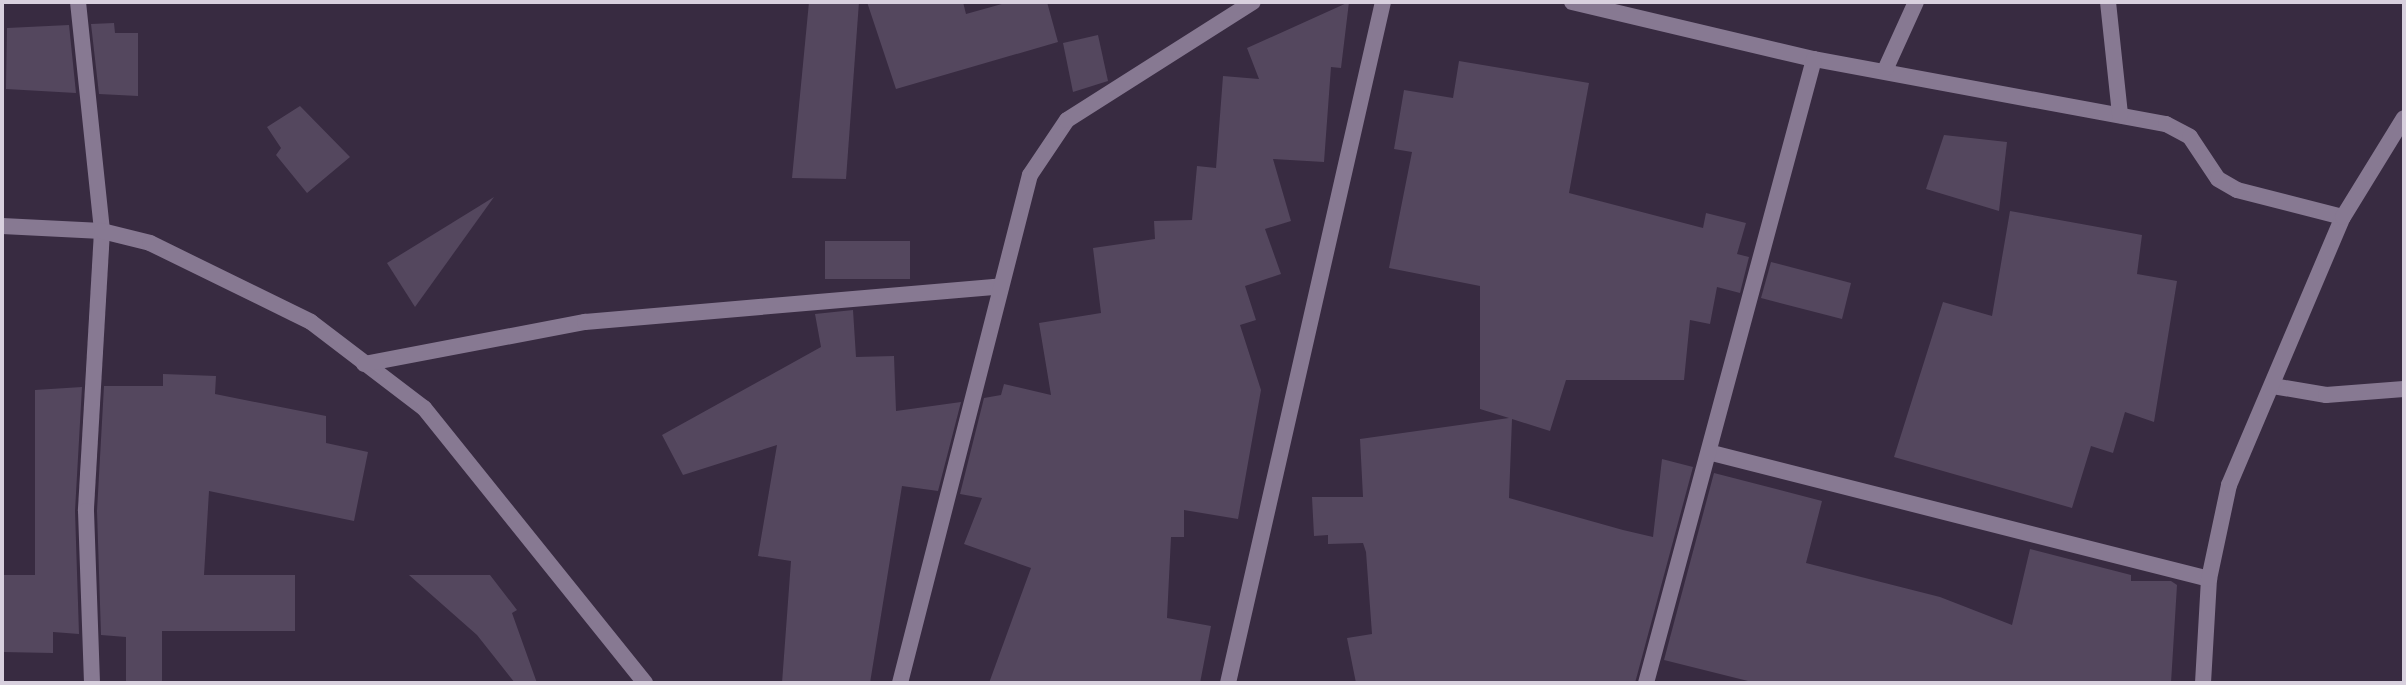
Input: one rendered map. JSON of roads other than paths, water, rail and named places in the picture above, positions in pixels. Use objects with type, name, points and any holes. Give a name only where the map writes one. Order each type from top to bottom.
[{"type":"street","points":[[78,2],[102,231],[86,511],[92,683]]},
{"type":"street","points":[[900,683],[997,287],[1030,175],[1067,120],[1253,2]]},
{"type":"street","points":[[1228,683],[1383,2]]},
{"type":"street","points":[[1572,2],[1814,59],[1886,68],[2120,115],[2190,137],[2218,179],[2237,190],[2343,217]]},
{"type":"street","points":[[1886,68],[1916,2]]},
{"type":"street","points":[[2108,2],[2120,115]]},
{"type":"street","points":[[1646,683],[1712,453],[1814,59]]},
{"type":"street","points":[[2203,683],[2209,579],[2229,485],[2343,217],[2404,118]]},
{"type":"street","points":[[2,226],[102,231],[210,267],[311,322],[424,408],[645,683]]},
{"type":"street","points":[[364,364],[585,322],[997,287]]},
{"type":"street","points":[[2273,386],[2326,395],[2404,389]]},
{"type":"street","points":[[1712,453],[2209,579]]}]
